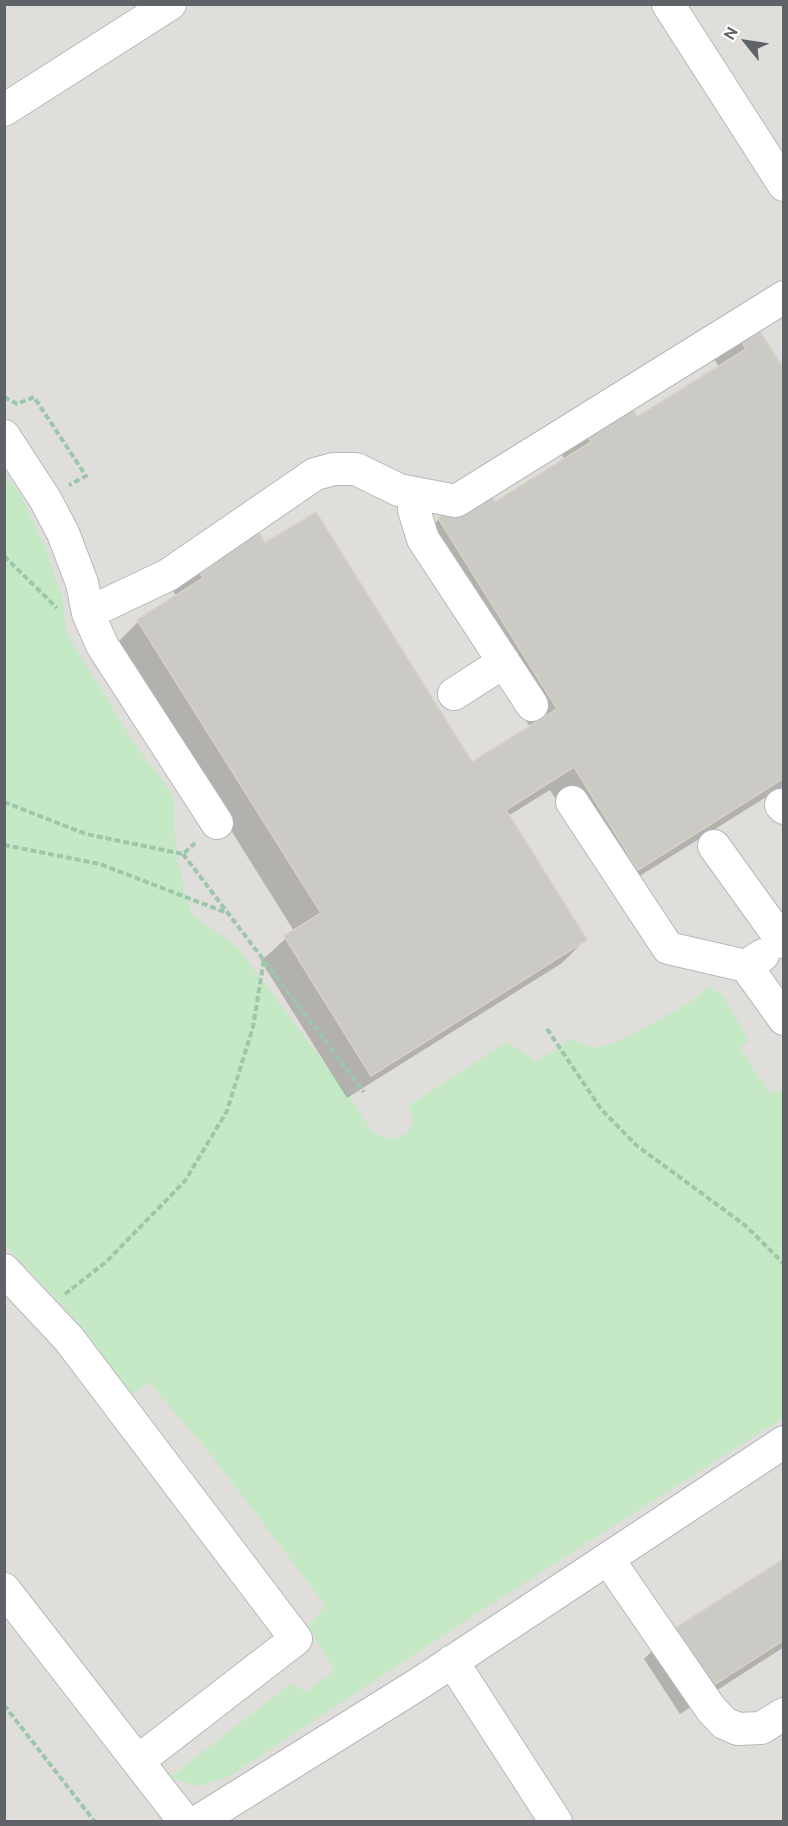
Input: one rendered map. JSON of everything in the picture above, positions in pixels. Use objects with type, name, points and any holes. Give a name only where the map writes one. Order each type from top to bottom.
[{"type":"lane","points":[[4,110],[170,4]]},
{"type":"lane","points":[[668,4],[783,185]]},
{"type":"lane","points":[[74,612],[168,575],[315,474],[356,469],[399,490],[456,501],[783,297]]},
{"type":"lane","points":[[4,436],[45,499],[63,533],[82,583],[74,612]]},
{"type":"lane","points":[[415,494],[414,510],[423,539],[532,705]]},
{"type":"lane","points":[[74,612],[102,645],[217,823]]},
{"type":"lane","points":[[454,694],[504,663]]},
{"type":"lane","points":[[572,802],[668,948],[746,966],[783,1019]]},
{"type":"lane","points":[[714,846],[783,942],[746,966]]},
{"type":"lane","points":[[4,1270],[69,1339],[296,1639],[138,1761]]},
{"type":"lane","points":[[197,1821],[452,1661],[783,1442]]},
{"type":"lane","points":[[608,1559],[711,1709],[724,1723],[738,1730],[761,1728],[780,1723]]},
{"type":"lane","points":[[4,1589],[185,1821]]},
{"type":"lane","points":[[452,1661],[556,1821]]},
{"type":"path","points":[[4,397],[16,404],[34,398],[86,476],[45,499]]},
{"type":"path","points":[[4,556],[74,612]]},
{"type":"path","points":[[4,802],[86,834],[183,854],[364,1092]]},
{"type":"path","points":[[183,854],[217,823]]},
{"type":"path","points":[[4,845],[100,864],[227,913]]},
{"type":"path","points":[[44,1312],[106,1262],[185,1181],[227,1111],[253,1027],[264,959]]},
{"type":"path","points":[[547,1029],[601,1109],[636,1145],[746,1226],[783,1264]]},
{"type":"path","points":[[4,1705],[95,1821]]},
{"type":"shaded area","points":[[5,5],[783,5],[783,1821],[5,1822]]},
{"type":"green space","points":[[4,474],[19,492],[46,549],[63,600],[66,632],[134,743],[174,797],[175,842],[184,890],[192,915],[237,947],[353,1101],[372,1132],[390,1140],[406,1134],[414,1120],[408,1106],[507,1042],[536,1061],[570,1039],[597,1048],[624,1039],[689,1003],[709,987],[722,995],[749,1040],[740,1048],[769,1093],[783,1090],[783,1418],[488,1606],[228,1777],[198,1786],[169,1778],[292,1683],[306,1692],[335,1671],[308,1626],[326,1606],[212,1456],[149,1382],[129,1396],[84,1329],[5,1245]]},
{"type":"building","points":[[753,321],[784,369],[784,778],[638,870],[574,767],[506,810],[587,940],[371,1076],[284,936],[321,913],[137,620],[203,578],[196,566],[256,528],[265,543],[316,512],[472,762],[557,709],[438,518],[485,488],[495,502],[591,442],[582,427],[626,399],[637,417],[746,349],[736,333]]},
{"type":"building","points":[[784,1559],[784,1640],[703,1692],[666,1634]]}]
